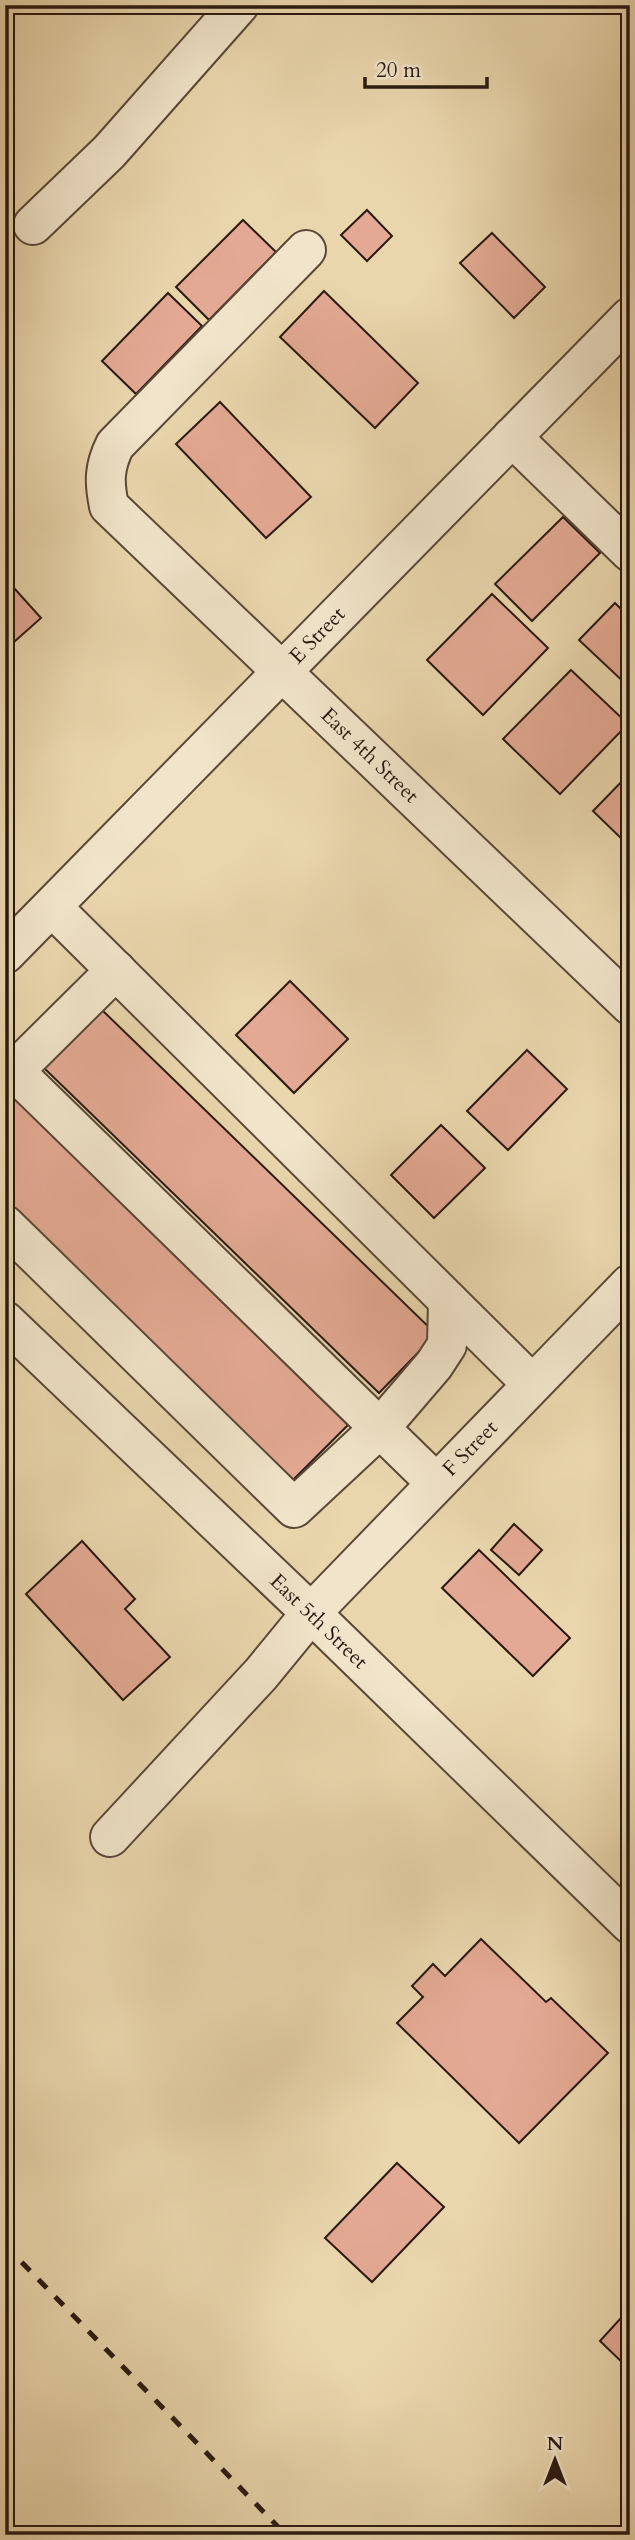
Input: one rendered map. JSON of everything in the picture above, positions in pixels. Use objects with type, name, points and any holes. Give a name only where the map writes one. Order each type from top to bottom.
[{"type":"street","points":[[33,225],[109,152],[239,5]]},
{"type":"street","name":"East 4th Street","points":[[306,250],[115,444],[106,463],[104,483],[109,506],[630,1005]]},
{"type":"street","name":"E Street","points":[[5,954],[630,317]]},
{"type":"street","points":[[512,437],[630,552]]},
{"type":"street","points":[[52,907],[532,1384]]},
{"type":"street","points":[[116,970],[8,1071],[436,1483]]},
{"type":"street","points":[[5,1225],[294,1508],[380,1428],[434,1365],[447,1345],[448,1301]]},
{"type":"street","name":"F Street","points":[[110,1837],[261,1674],[311,1613],[630,1284]]},
{"type":"street","name":"East 5th Street","points":[[5,1321],[311,1613],[630,1924]]},
{"type":"building","points":[[367,210],[392,236],[367,261],[341,235]]},
{"type":"building","points":[[243,220],[276,252],[209,320],[176,287]]},
{"type":"building","points":[[492,233],[545,287],[514,318],[460,263]]},
{"type":"building","points":[[324,291],[418,383],[375,428],[280,337]]},
{"type":"building","points":[[168,293],[202,326],[136,394],[102,361]]},
{"type":"building","points":[[220,402],[311,497],[266,538],[176,444]]},
{"type":"building","points":[[563,517],[600,553],[532,621],[495,584]]},
{"type":"building","points":[[5,578],[41,618],[5,650]]},
{"type":"building","points":[[492,594],[548,648],[483,715],[427,660]]},
{"type":"building","points":[[615,603],[630,618],[630,688],[579,640]]},
{"type":"building","points":[[571,670],[628,724],[560,794],[503,739]]},
{"type":"building","points":[[630,773],[630,847],[593,811]]},
{"type":"building","points":[[290,981],[348,1039],[294,1093],[236,1035]]},
{"type":"building","points":[[101,1009],[436,1334],[379,1393],[44,1068]]},
{"type":"building","points":[[527,1050],[567,1089],[508,1150],[467,1111]]},
{"type":"building","points":[[14,1098],[348,1425],[289,1484],[5,1205],[5,1107]]},
{"type":"building","points":[[441,1125],[485,1168],[434,1218],[391,1175]]},
{"type":"building","points":[[514,1524],[542,1550],[519,1575],[491,1550]]},
{"type":"building","points":[[82,1541],[135,1599],[125,1609],[170,1657],[123,1700],[26,1594]]},
{"type":"building","points":[[479,1550],[570,1638],[533,1676],[442,1588]]},
{"type":"building","points":[[481,1939],[546,2002],[551,1998],[608,2053],[519,2143],[397,2023],[423,1997],[412,1986],[433,1964],[445,1976]]},
{"type":"building","points":[[397,2163],[444,2207],[372,2282],[325,2238]]},
{"type":"building","points":[[630,2308],[630,2370],[600,2341]]},
{"type":"railway","points":[[5,2245],[286,2535]]}]
